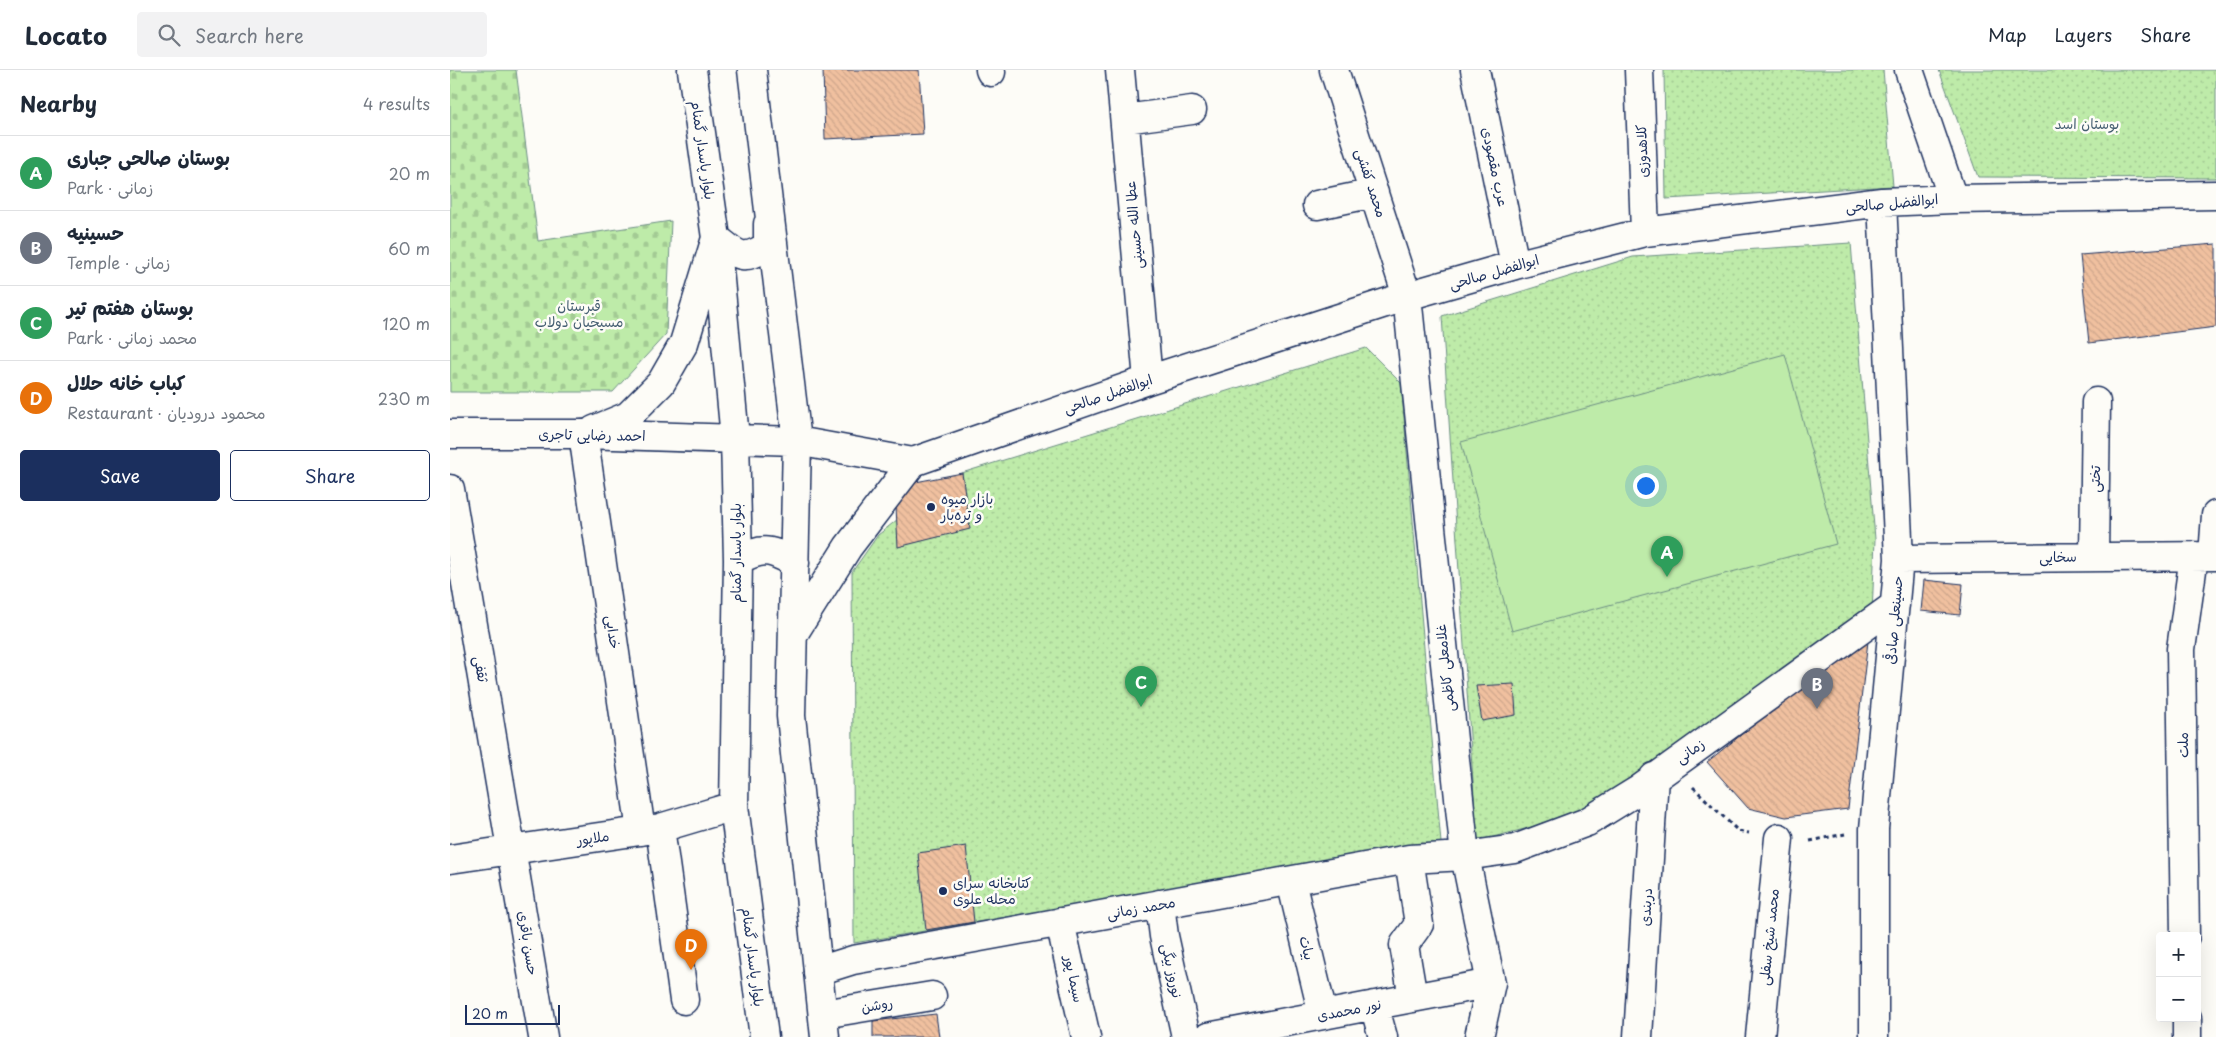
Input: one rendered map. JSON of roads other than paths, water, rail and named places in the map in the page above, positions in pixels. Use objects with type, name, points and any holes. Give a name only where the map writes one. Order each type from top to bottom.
[{"type":"street","name":"بلوار پاسدار گمنام","points":[[692,70],[716,238],[735,438],[738,560],[734,806],[764,1037]]},
{"type":"street","points":[[752,70],[769,197],[797,441],[791,716],[824,1026]]},
{"type":"street","name":"عطا الله حسینی","points":[[1120,70],[1148,380]]},
{"type":"street","name":"محمد کفشی","points":[[1334,70],[1407,296]]},
{"type":"street","name":"عرب مقصودی","points":[[1475,70],[1515,265]]},
{"type":"street","name":"کلاهدوزی","points":[[1639,70],[1645,232]]},
{"type":"street","points":[[1909,70],[1954,198]]},
{"type":"street","points":[[1125,119],[1192,110]]},
{"type":"street","points":[[1317,205],[1374,194]]},
{"type":"street","name":"ابوالفضل صالحی","points":[[797,441],[913,462],[1148,380],[1407,296],[1515,265],[1645,232],[1882,202],[1954,198],[2216,195]]},
{"type":"street","points":[[583,434],[628,416],[661,383],[684,343],[716,238],[738,255],[752,255],[768,246],[769,197]]},
{"type":"street","name":"حسینعلی صادقی","points":[[1874,1037],[1874,829],[1899,559],[1882,202]]},
{"type":"street","name":"غلامعلی کاظمی","points":[[1407,296],[1465,856],[1490,983],[1479,1037]]},
{"type":"street","name":"تختی","points":[[2094,557],[2096,402]]},
{"type":"street","name":"احمد رضایی تاجری","points":[[450,434],[583,434],[797,441]]},
{"type":"street","name":"خدایی","points":[[583,434],[631,752],[650,830],[684,1000]]},
{"type":"street","points":[[794,635],[848,547],[913,462]]},
{"type":"street","name":"ثقفی","points":[[450,489],[512,850]]},
{"type":"street","name":"ملت","points":[[2185,932],[2181,649],[2208,556],[2216,516]]},
{"type":"street","points":[[738,560],[757,551],[776,552],[795,563]]},
{"type":"street","name":"سخایی","points":[[1899,559],[2208,556]]},
{"type":"street","name":"زمانی","points":[[1465,856],[1514,849],[1587,822],[1637,791],[1895,605]]},
{"type":"street","name":"دربندی","points":[[1638,1037],[1654,777]]},
{"type":"street","name":"ملاپور","points":[[450,859],[650,830],[734,806]]},
{"type":"street","name":"محمد شیخ سفلی","points":[[1760,1037],[1779,838]]},
{"type":"street","name":"حسن باقری","points":[[512,850],[543,1037]]},
{"type":"street","name":"محمد زمانی","points":[[818,971],[853,960],[1409,859],[1465,856]]},
{"type":"street","points":[[1409,859],[1420,924],[1404,945],[1413,998]]},
{"type":"street","name":"بیات","points":[[1291,881],[1323,1015]]},
{"type":"street","name":"نوروز بیگی","points":[[1160,904],[1164,936],[1186,1037]]},
{"type":"street","name":"سیما پور","points":[[1060,922],[1086,1037]]},
{"type":"street","name":"نور محمدی","points":[[1208,1037],[1245,1034],[1323,1015],[1490,983]]},
{"type":"street","name":"روشن","points":[[824,1026],[932,996]]},
{"type":"street","points":[[1374,1005],[1383,1037]]},
{"type":"street","points":[[2186,1022],[2187,1037]]},
{"type":"place","name":"بازار میوه و تره‌بار","points":[[931,507]]},
{"type":"place","name":"بوستان صالحی جباری","points":[[1667,577]]},
{"type":"place","name":"بوستان هفتم تیر","points":[[1141,707]]},
{"type":"place","name":"حسینیه","points":[[1817,709]]},
{"type":"place","name":"کتابخانه سرای محله علوی","points":[[943,891]]},
{"type":"place","name":"کباب خانه حلال","points":[[691,970]]},
{"type":"park label","name":"بوستان اسد","points":[[2087,124]]},
{"type":"park label","name":"قبرستان مسیحیان دولاب","points":[[579,314]]}]
